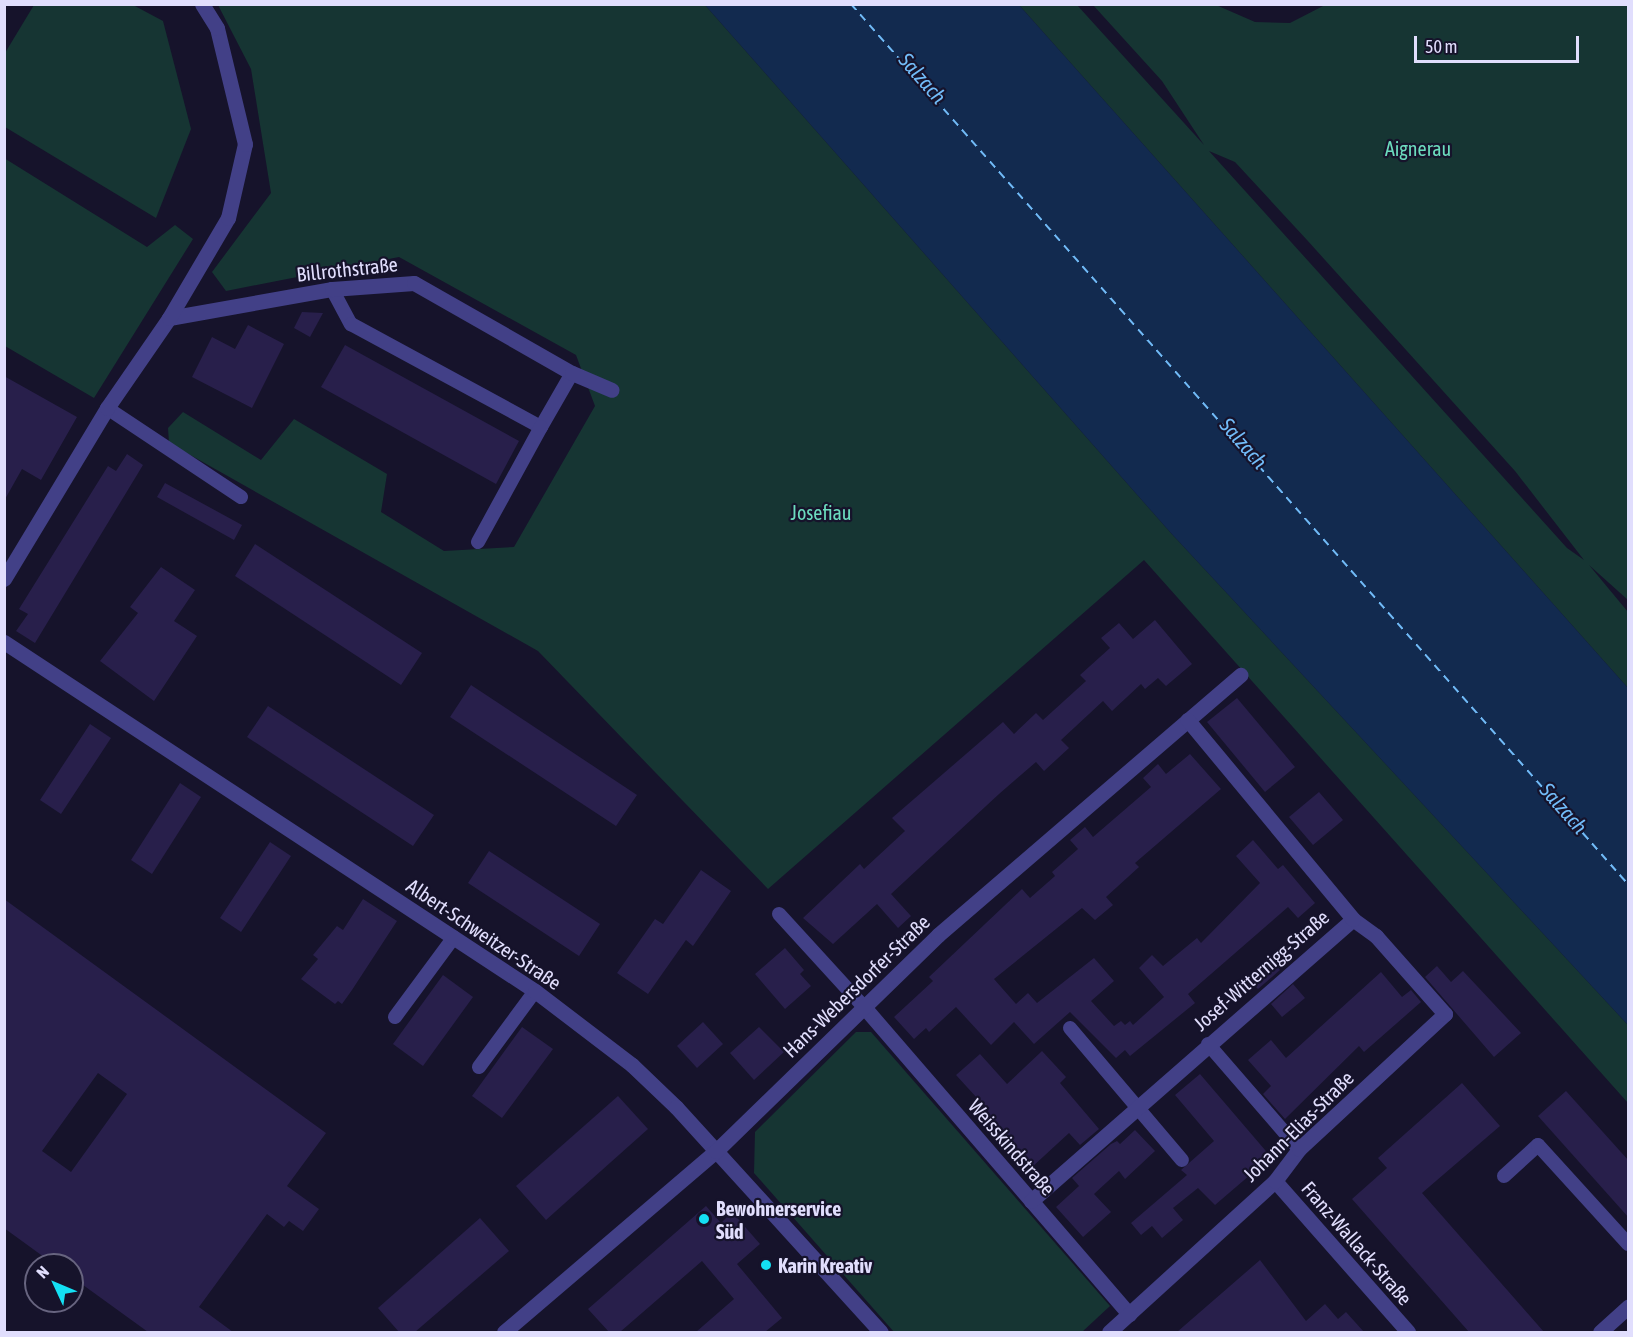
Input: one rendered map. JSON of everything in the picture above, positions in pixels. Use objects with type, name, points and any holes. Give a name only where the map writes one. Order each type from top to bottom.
[{"type":"street","points":[[4,579],[107,408],[169,318],[228,218],[245,144],[217,28],[202,4]]},
{"type":"street","name":"Billrothstraße","points":[[169,318],[332,289],[414,283],[572,373],[612,390]]},
{"type":"street","name":"Albert-Schweitzer-Straße","points":[[4,642],[535,991],[632,1065],[716,1151],[881,1332]]},
{"type":"street","name":"Hans-Webersdorfer-Straße","points":[[504,1332],[716,1151],[938,935],[1240,675]]},
{"type":"street","name":"Josef-Witternigg-Straße","points":[[1031,1201],[1353,919],[1188,720]]},
{"type":"street","name":"Johann-Elias-Straße","points":[[1109,1332],[1275,1181],[1299,1149],[1444,1014],[1376,936],[1353,919]]},
{"type":"street","name":"Weisskindstraße","points":[[864,1007],[1129,1314]]},
{"type":"street","name":"Franz-Wallack-Straße","points":[[1275,1181],[1408,1332]]},
{"type":"street","points":[[1600,1332],[1629,1307]]},
{"type":"lane","points":[[332,289],[351,324],[541,427]]},
{"type":"lane","points":[[478,543],[572,373]]},
{"type":"lane","points":[[107,408],[242,497]]},
{"type":"lane","points":[[778,914],[864,1007]]},
{"type":"lane","points":[[395,1017],[454,938]]},
{"type":"lane","points":[[479,1067],[535,991]]},
{"type":"lane","points":[[1070,1028],[1182,1160]]},
{"type":"lane","points":[[1208,1044],[1299,1149]]},
{"type":"lane","points":[[1504,1176],[1538,1145],[1629,1244]]},
{"type":"green space","points":[[34,5],[133,5],[163,21],[191,129],[156,218],[5,127],[5,53]]},
{"type":"green space","name":"Josefiau","points":[[218,5],[705,5],[1170,532],[1628,1025],[1628,1103],[1144,560],[768,889],[538,651],[169,443],[168,428],[183,412],[261,460],[294,419],[387,474],[381,512],[444,551],[514,547],[595,406],[576,355],[399,257],[226,291],[212,272],[271,193],[251,69]]},
{"type":"green space","name":"Aignerau","points":[[1019,5],[1077,5],[1204,145],[1162,81],[1093,5],[1216,5],[1255,22],[1290,23],[1325,5],[1628,5],[1628,600],[1589,565],[1628,612],[1628,688]],"holes":[[[1209,151],[1235,162],[1515,471],[1584,560],[1567,548]]]},
{"type":"green space","points":[[4,158],[147,247],[175,225],[193,239],[94,398],[5,346]]},
{"type":"green space","points":[[856,1032],[871,1032],[1110,1306],[1082,1332],[894,1332],[754,1173],[755,1132]]},
{"type":"water","name":"Salzach","points":[[705,5],[1019,5],[1628,688],[1628,1025],[1170,532]]},
{"type":"building","points":[[302,312],[323,313],[310,337],[294,328]]},
{"type":"building","points":[[248,325],[284,344],[252,408],[192,377],[212,337],[235,349]]},
{"type":"building","points":[[345,345],[519,441],[496,484],[321,387]]},
{"type":"building","points":[[4,376],[77,417],[41,480],[22,469],[4,501]]},
{"type":"building","points":[[127,454],[143,465],[35,643],[16,631],[28,614],[19,609],[108,466],[116,471]]},
{"type":"building","points":[[165,483],[242,525],[234,540],[157,497]]},
{"type":"building","points":[[255,544],[422,653],[401,685],[235,576]]},
{"type":"building","points":[[161,567],[195,590],[174,621],[197,636],[154,701],[100,661],[138,613],[130,607]]},
{"type":"building","points":[[1155,620],[1192,664],[1166,686],[1158,678],[1145,689],[1141,684],[1112,711],[1103,701],[1061,740],[1069,748],[1044,771],[1036,762],[999,794],[891,894],[911,916],[898,928],[877,904],[833,944],[803,918],[860,864],[864,869],[905,831],[892,818],[1003,722],[1014,734],[1036,713],[1043,720],[1086,681],[1080,675],[1110,648],[1101,638],[1119,623],[1133,639]]},
{"type":"building","points":[[471,685],[637,795],[616,826],[450,717]]},
{"type":"building","points":[[1237,698],[1295,767],[1265,792],[1207,722]]},
{"type":"building","points":[[268,706],[434,815],[413,846],[247,737]]},
{"type":"building","points":[[90,724],[111,738],[61,814],[40,800]]},
{"type":"building","points":[[1190,754],[1221,789],[1135,863],[1139,867],[1106,897],[1113,905],[1095,920],[1082,908],[994,979],[1016,1004],[1028,993],[1037,1003],[1094,958],[1114,981],[1091,1001],[1114,1026],[1121,1021],[1125,1025],[1130,1021],[1133,1025],[1164,997],[1139,968],[1152,955],[1163,966],[1197,938],[1201,943],[1260,883],[1236,856],[1253,840],[1278,869],[1283,865],[1315,903],[1298,918],[1288,907],[1188,994],[1195,1003],[1130,1056],[1125,1050],[1116,1058],[1070,1012],[1034,1044],[1014,1022],[991,1045],[956,1007],[929,1032],[926,1028],[914,1039],[894,1017],[933,981],[929,977],[1022,889],[1030,898],[1055,876],[1052,872],[1078,849],[1070,840],[1085,827],[1093,837],[1151,787],[1143,778],[1158,764],[1166,774]]},
{"type":"building","points":[[180,783],[201,797],[152,874],[131,860]]},
{"type":"building","points":[[1319,792],[1343,820],[1313,845],[1289,817]]},
{"type":"building","points":[[270,842],[291,856],[241,932],[220,918]]},
{"type":"building","points":[[489,851],[600,924],[579,956],[468,883]]},
{"type":"building","points":[[701,870],[731,891],[693,946],[686,940],[648,994],[617,973],[655,919],[663,924]]},
{"type":"building","points":[[4,899],[326,1133],[287,1186],[319,1209],[303,1231],[289,1221],[284,1227],[267,1214],[199,1307],[233,1332],[148,1332],[84,1286],[84,1253],[38,1253],[4,1228]],"holes":[[[98,1073],[127,1094],[71,1172],[42,1151]]]},
{"type":"building","points":[[363,899],[397,921],[342,1004],[338,1001],[335,1004],[301,979],[318,959],[313,955],[337,926],[343,930]]},
{"type":"building","points":[[785,948],[804,970],[800,974],[811,986],[785,1009],[755,974]]},
{"type":"building","points":[[1275,964],[1280,970],[1258,989],[1254,985]]},
{"type":"building","points":[[1437,966],[1451,982],[1463,971],[1521,1033],[1494,1057],[1425,977]]},
{"type":"building","points":[[1381,972],[1402,997],[1411,990],[1421,1002],[1364,1052],[1359,1046],[1285,1119],[1263,1094],[1271,1086],[1248,1060],[1271,1040],[1286,1058]]},
{"type":"building","points":[[443,975],[473,997],[423,1066],[393,1044]]},
{"type":"building","points":[[1293,984],[1305,998],[1282,1017],[1271,1004]]},
{"type":"building","points":[[703,1022],[723,1044],[697,1068],[677,1046]]},
{"type":"building","points":[[522,1027],[553,1049],[502,1118],[472,1096]]},
{"type":"building","points":[[759,1027],[784,1052],[754,1080],[730,1053]]},
{"type":"building","points":[[1042,1051],[1066,1077],[1060,1083],[1099,1129],[1080,1145],[1069,1133],[1031,1168],[1019,1155],[1015,1159],[979,1119],[985,1114],[973,1102],[977,1098],[956,1075],[980,1054],[1007,1084]]},
{"type":"building","points":[[1200,1074],[1271,1157],[1215,1205],[1198,1188],[1173,1208],[1183,1220],[1162,1238],[1152,1226],[1141,1235],[1131,1223],[1187,1175],[1181,1170],[1214,1141],[1175,1095]]},
{"type":"building","points":[[1462,1083],[1500,1126],[1422,1193],[1544,1332],[1469,1332],[1352,1199],[1387,1168],[1378,1158]]},
{"type":"building","points":[[1566,1091],[1629,1161],[1629,1218],[1538,1116]]},
{"type":"building","points":[[618,1096],[648,1129],[546,1220],[516,1186]]},
{"type":"building","points":[[1135,1130],[1155,1151],[1125,1179],[1119,1171],[1094,1194],[1111,1212],[1083,1237],[1056,1207],[1079,1186],[1072,1178],[1111,1144],[1117,1141],[1120,1144]]},
{"type":"building","points":[[706,1206],[721,1223],[732,1212],[760,1244],[737,1264],[782,1318],[765,1332],[696,1332],[734,1299],[702,1261],[620,1332],[609,1332],[588,1309]]},
{"type":"building","points":[[480,1218],[509,1251],[415,1332],[399,1332],[378,1308]]},
{"type":"building","points":[[1260,1260],[1306,1321],[1325,1304],[1338,1319],[1346,1312],[1364,1332],[1177,1332]]},
{"type":"ferry route","points":[[851,4],[1628,884]]},
{"type":"place","name":"Bewohnerservice Süd","points":[[704,1219]]},
{"type":"place","name":"Karin Kreativ","points":[[766,1265]]}]
